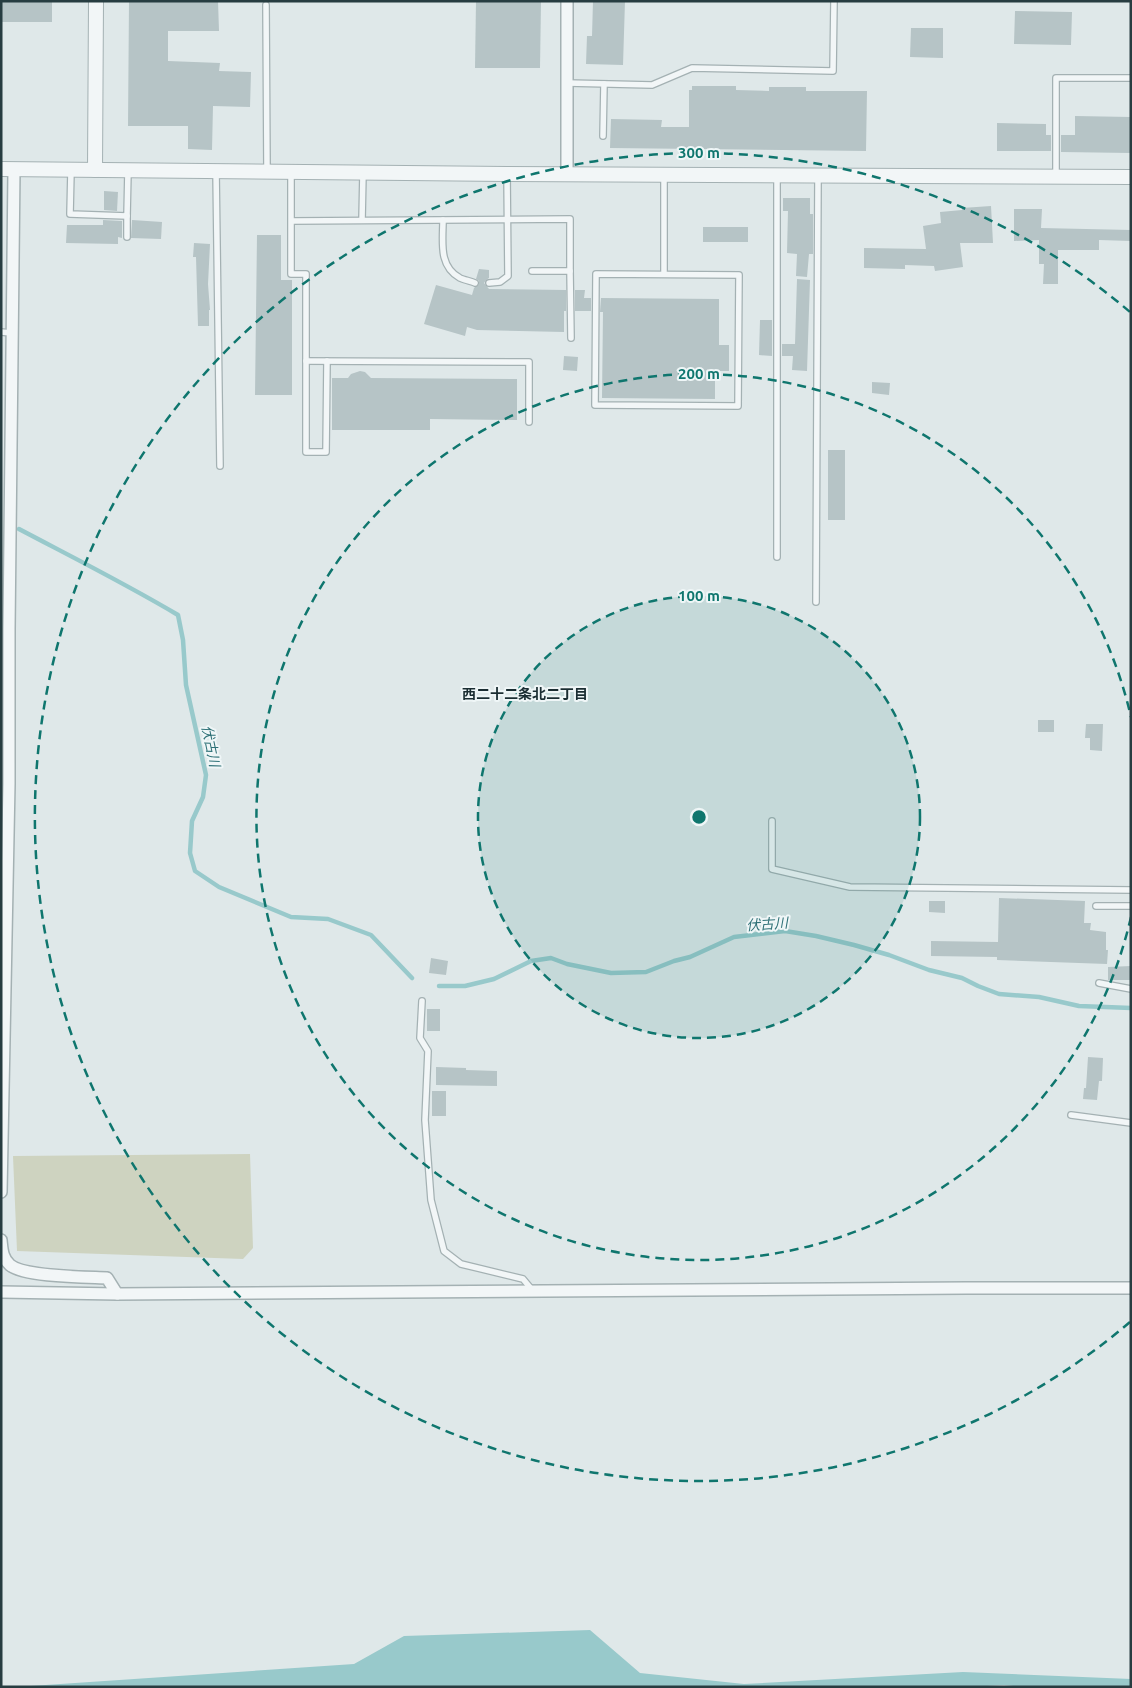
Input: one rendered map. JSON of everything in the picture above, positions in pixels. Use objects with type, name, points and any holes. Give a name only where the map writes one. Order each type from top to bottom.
[{"type":"street","points":[[94,170],[96,1]]},
{"type":"street","points":[[567,174],[568,1]]},
{"type":"street","points":[[1,1192],[9,784],[8,169],[1131,177]]},
{"type":"street","points":[[1,1240],[3,1256],[10,1265],[27,1272],[107,1278],[117,1294]]},
{"type":"street","points":[[1,1292],[117,1294],[1131,1288]]},
{"type":"lane","points":[[567,83],[652,85],[692,68],[833,71],[834,1]]},
{"type":"lane","points":[[266,5],[267,172]]},
{"type":"lane","points":[[1056,177],[1056,78],[1131,78]]},
{"type":"lane","points":[[603,136],[604,84]]},
{"type":"lane","points":[[71,170],[70,214],[127,216]]},
{"type":"lane","points":[[127,237],[128,171]]},
{"type":"lane","points":[[216,171],[220,466]]},
{"type":"lane","points":[[291,172],[290,274],[306,274],[306,452],[326,452],[328,361]]},
{"type":"lane","points":[[362,220],[363,172]]},
{"type":"lane","points":[[489,283],[500,282],[508,276],[507,174]]},
{"type":"lane","points":[[664,174],[664,274]]},
{"type":"lane","points":[[777,175],[777,557]]},
{"type":"lane","points":[[816,602],[818,175]]},
{"type":"lane","points":[[443,220],[443,251],[447,267],[460,278],[475,283]]},
{"type":"lane","points":[[292,221],[570,220],[571,338]]},
{"type":"lane","points":[[532,271],[570,270]]},
{"type":"lane","points":[[596,274],[664,274],[739,275],[738,406],[595,405],[596,274]]},
{"type":"lane","points":[[306,361],[529,362],[529,422]]},
{"type":"lane","points":[[772,821],[772,870],[850,888],[1131,890]]},
{"type":"lane","points":[[1096,906],[1131,906]]},
{"type":"lane","points":[[1099,983],[1131,989]]},
{"type":"lane","points":[[422,1001],[420,1038],[428,1051],[425,1120],[431,1200],[444,1251],[461,1264],[523,1279],[534,1292]]},
{"type":"lane","points":[[1071,1115],[1131,1124]]},
{"type":"green space","points":[[250,1154],[253,1248],[243,1259],[17,1251],[13,1156]]},
{"type":"water","points":[[590,1630],[640,1673],[744,1684],[963,1672],[1131,1679],[1131,1687],[1023,1687],[1004,1685],[970,1687],[16,1687],[354,1664],[404,1636]]},
{"type":"building","points":[[1,1],[52,1],[52,22],[1,22]]},
{"type":"building","points":[[129,1],[218,1],[219,31],[168,31],[168,61],[220,63],[219,71],[251,72],[250,107],[213,106],[212,150],[188,149],[188,126],[128,126]]},
{"type":"building","points":[[476,1],[541,1],[540,68],[475,68]]},
{"type":"building","points":[[593,1],[625,1],[623,65],[586,64],[587,36],[592,36]]},
{"type":"building","points":[[1015,11],[1072,12],[1071,45],[1014,44]]},
{"type":"building","points":[[911,28],[943,28],[943,58],[910,57]]},
{"type":"building","points":[[692,86],[736,86],[736,90],[769,91],[769,87],[806,87],[806,91],[867,91],[866,151],[610,148],[611,119],[662,120],[661,127],[689,127],[689,90],[692,90]]},
{"type":"building","points":[[1075,116],[1131,117],[1131,153],[1061,152],[1061,135],[1075,135]]},
{"type":"building","points":[[997,123],[1046,124],[1046,135],[1051,135],[1051,151],[997,151]]},
{"type":"building","points":[[104,191],[118,192],[117,211],[104,210]]},
{"type":"building","points":[[783,198],[810,198],[810,214],[813,214],[813,254],[809,254],[807,277],[796,276],[797,254],[787,253],[788,211],[783,211]]},
{"type":"building","points":[[991,206],[993,243],[960,243],[963,267],[935,271],[934,266],[905,265],[905,269],[864,268],[864,248],[926,249],[923,226],[941,223],[940,212]]},
{"type":"building","points":[[1014,209],[1042,209],[1041,228],[1131,230],[1131,241],[1099,240],[1099,250],[1058,250],[1058,284],[1043,284],[1044,264],[1039,264],[1039,240],[1014,241]]},
{"type":"building","points":[[103,220],[122,221],[122,238],[118,237],[118,244],[66,243],[67,225],[103,225]]},
{"type":"building","points":[[132,220],[162,222],[161,239],[131,238]]},
{"type":"building","points":[[703,227],[748,227],[748,242],[703,242]]},
{"type":"building","points":[[257,235],[281,235],[281,280],[292,280],[292,395],[255,395]]},
{"type":"building","points":[[194,243],[210,244],[208,284],[209,326],[198,326],[196,257],[193,257]]},
{"type":"building","points":[[479,269],[489,270],[489,278],[484,283],[489,289],[566,290],[564,332],[477,330],[467,327],[465,336],[424,324],[436,285],[472,295],[474,288],[479,284],[479,281],[476,279]]},
{"type":"building","points":[[797,279],[810,280],[807,371],[792,370],[793,356],[782,356],[782,344],[795,344]]},
{"type":"building","points":[[575,290],[585,290],[584,298],[591,298],[591,311],[575,311]]},
{"type":"building","points":[[601,298],[719,299],[719,345],[729,345],[729,371],[715,371],[715,399],[602,398],[603,312],[600,312]]},
{"type":"building","points":[[760,320],[772,320],[772,356],[759,355]]},
{"type":"building","points":[[564,356],[578,357],[577,371],[563,370]]},
{"type":"building","points":[[360,371],[365,372],[371,378],[517,379],[517,420],[430,419],[430,430],[332,430],[332,378],[348,378],[351,374]]},
{"type":"building","points":[[872,382],[890,383],[889,395],[872,393]]},
{"type":"building","points":[[828,450],[845,450],[845,520],[828,520]]},
{"type":"building","points":[[1038,720],[1054,720],[1054,732],[1038,732]]},
{"type":"building","points":[[1086,724],[1103,724],[1102,751],[1090,750],[1090,738],[1085,738]]},
{"type":"building","points":[[999,898],[1085,901],[1084,923],[1091,923],[1090,930],[1106,932],[1107,964],[997,960],[997,957],[931,956],[931,941],[998,942]]},
{"type":"building","points":[[929,901],[945,901],[945,913],[929,912]]},
{"type":"building","points":[[431,958],[448,961],[446,975],[429,973]]},
{"type":"building","points":[[1131,966],[1131,980],[1108,980],[1108,967]]},
{"type":"building","points":[[427,1009],[440,1009],[440,1031],[427,1031]]},
{"type":"building","points":[[1088,1057],[1103,1058],[1102,1081],[1099,1081],[1097,1100],[1083,1099],[1084,1088],[1086,1088]]},
{"type":"building","points":[[436,1067],[497,1071],[497,1086],[436,1085]]},
{"type":"building","points":[[432,1091],[446,1091],[446,1116],[432,1116]]},
{"type":"waterway","name":"伏古川","points":[[19,529],[178,615],[183,640],[186,685],[206,775],[203,797],[192,821],[190,853],[195,871],[219,887],[291,917],[328,919],[371,935],[412,978]]},
{"type":"waterway","name":"伏古川","points":[[439,986],[465,986],[494,979],[531,961],[551,958],[567,964],[611,973],[646,972],[690,957],[734,937],[785,931],[816,936],[889,955],[929,970],[962,978],[999,994],[1039,997],[1079,1006],[1131,1008]]},
{"type":"district","name":"西二十二条北二丁目","points":[[525,694]]}]
